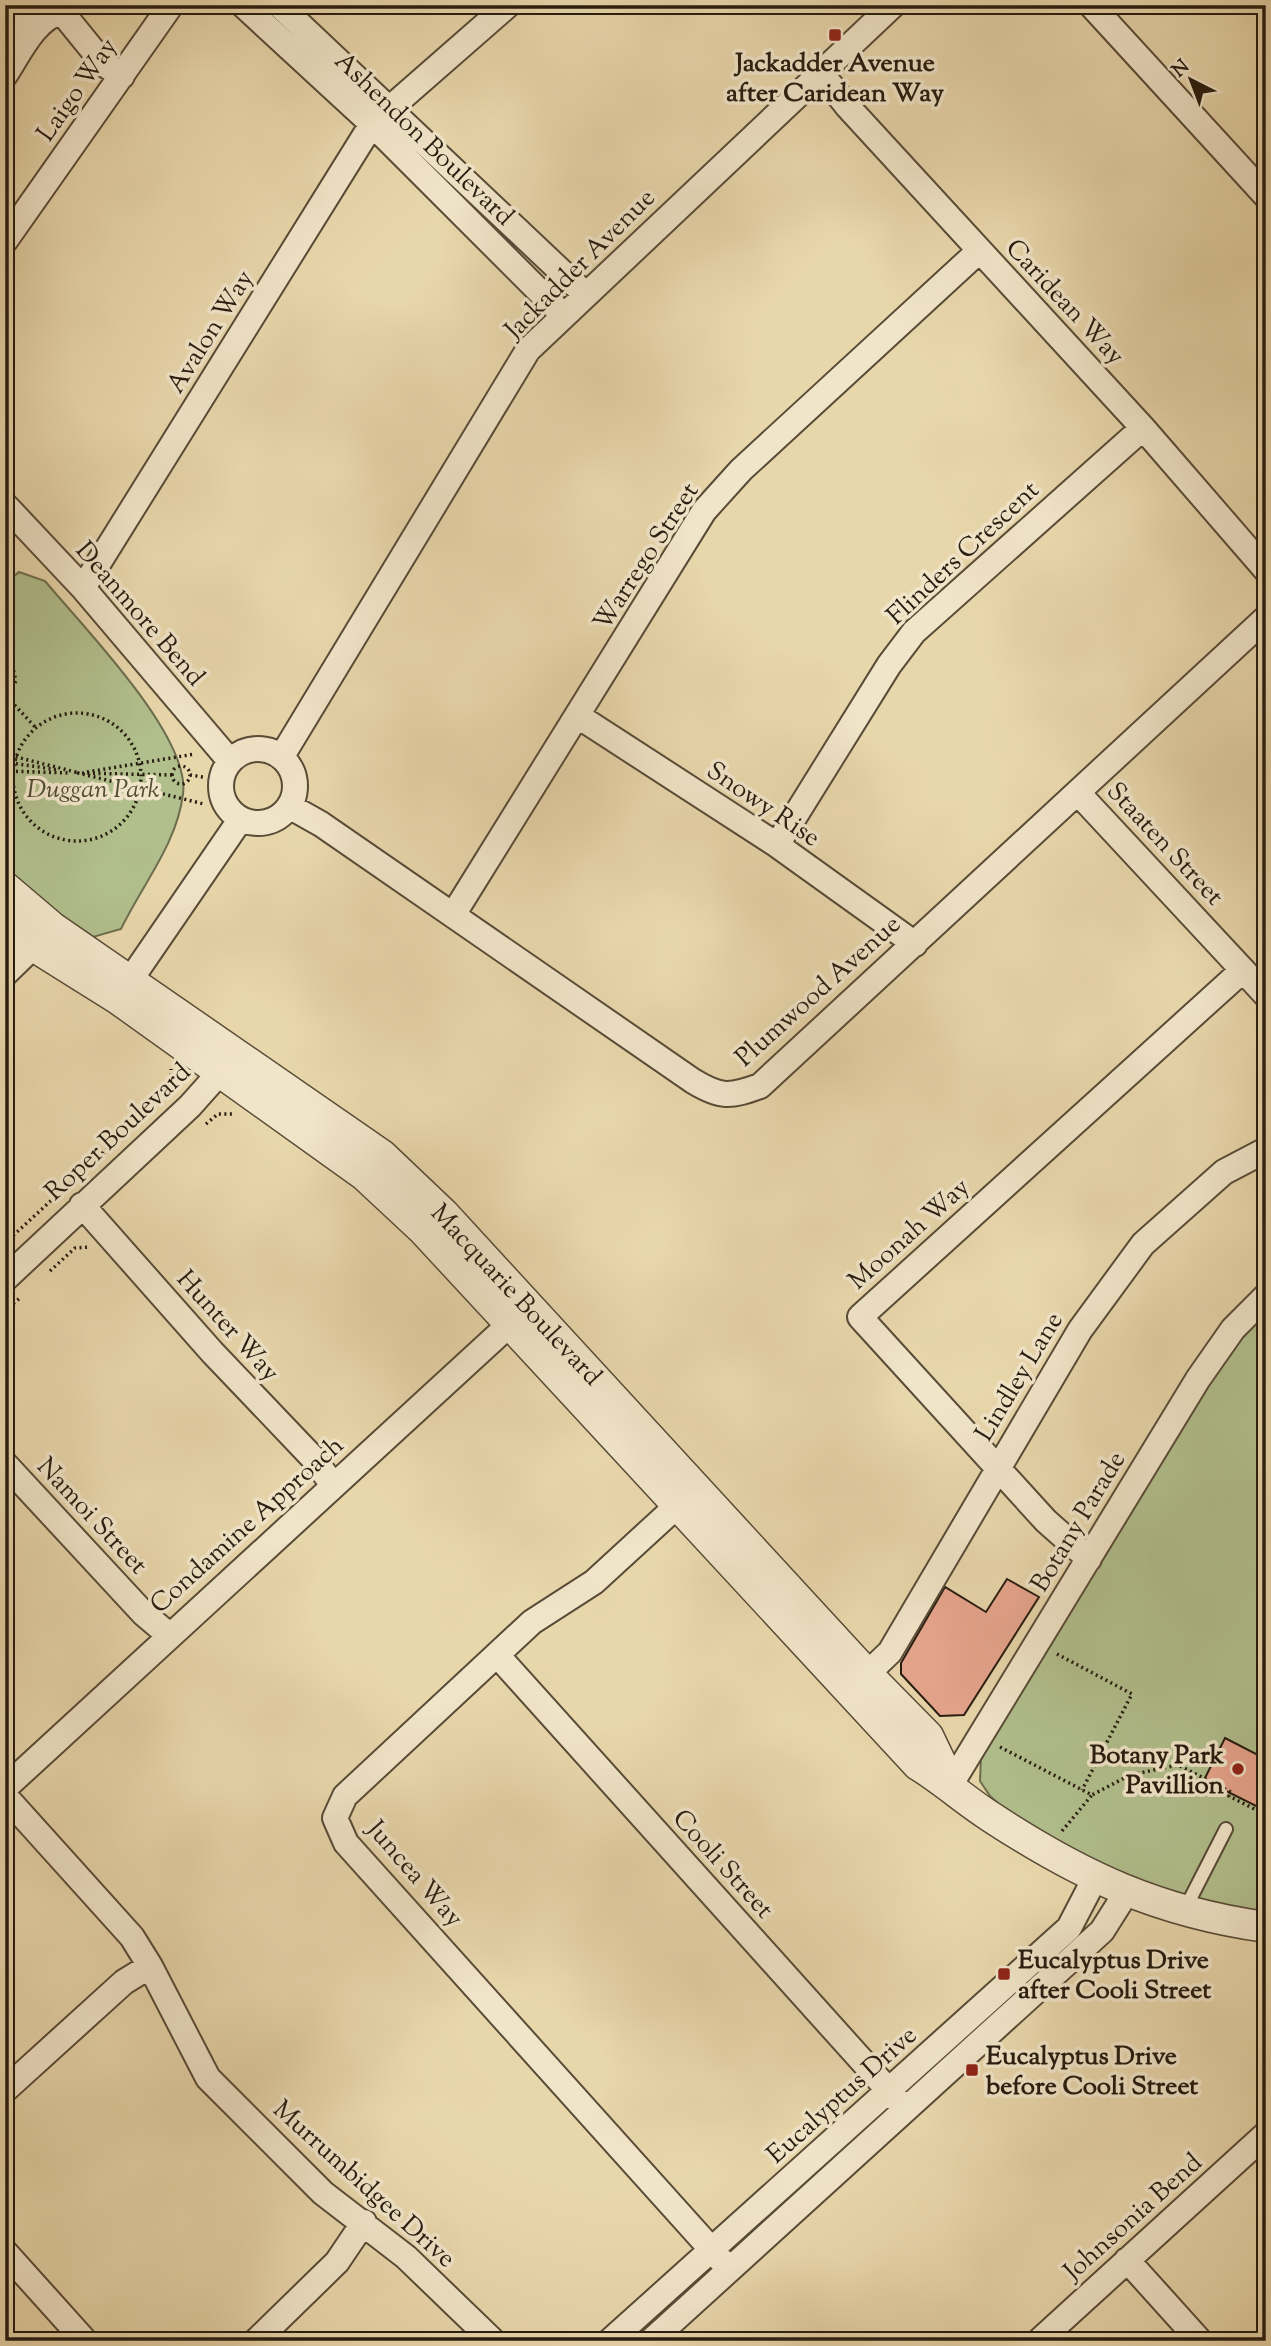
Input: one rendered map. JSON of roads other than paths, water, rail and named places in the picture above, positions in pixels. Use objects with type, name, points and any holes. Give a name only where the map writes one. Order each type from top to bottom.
[{"type":"street","points":[[5,37],[30,5]]},
{"type":"street","name":"Laigo Way","points":[[5,241],[172,5]]},
{"type":"street","name":"Ashendon Boulevard","points":[[243,5],[381,118],[585,294]]},
{"type":"street","name":"Ashendon Boulevard","points":[[279,5],[563,315]]},
{"type":"street","name":"Avalon Way","points":[[83,588],[381,118],[508,5]]},
{"type":"street","name":"Jackadder Avenue","points":[[282,756],[528,350],[893,5]]},
{"type":"street","points":[[1091,5],[1266,196]]},
{"type":"street","points":[[5,75],[38,25],[58,8],[104,64],[122,76]]},
{"type":"street","name":"Caridean Way","points":[[821,73],[848,107],[1143,428],[1266,570]]},
{"type":"street","name":"Warrego Street","points":[[453,915],[704,511],[741,470],[979,251]]},
{"type":"street","name":"Flinders Crescent","points":[[777,845],[889,665],[914,632],[1143,428]]},
{"type":"street","name":"Deanmore Bend","points":[[5,505],[83,588],[230,761]]},
{"type":"street","name":"Plumwood Avenue","points":[[289,806],[321,824],[693,1081],[720,1095],[731,1095],[760,1086],[1079,794],[1266,618]]},
{"type":"street","name":"Snowy Rise","points":[[579,716],[777,845],[915,944]]},
{"type":"street","points":[[255,749],[282,756],[295,780],[289,806],[273,821],[262,824],[240,820],[225,804],[221,793],[220,781],[230,761],[237,754],[255,749]]},
{"type":"street","name":"Staaten Street","points":[[1079,794],[1266,995]]},
{"type":"street","points":[[124,989],[240,820]]},
{"type":"street","name":"Macquarie Boulevard","points":[[5,887],[43,937]]},
{"type":"street","name":"Macquarie Boulevard","points":[[5,922],[43,937],[124,989],[228,1063],[382,1155],[443,1213],[519,1315],[687,1496],[928,1736],[950,1784]]},
{"type":"street","points":[[5,974],[43,937]]},
{"type":"street","name":"Moonah Way","points":[[1089,1559],[1046,1521],[860,1317],[1243,971]]},
{"type":"street","name":"Roper Boulevard","points":[[5,1279],[190,1106],[228,1063]]},
{"type":"street","name":"Lindley Lane","points":[[867,1674],[890,1652],[1080,1330],[1143,1244],[1224,1172],[1266,1150]]},
{"type":"street","name":"Hunter Way","points":[[82,1205],[212,1352],[313,1458],[332,1485]]},
{"type":"street","name":"Botany Parade","points":[[950,1784],[1205,1369],[1233,1329],[1266,1296]]},
{"type":"street","name":"Condamine Approach","points":[[5,1788],[519,1315]]},
{"type":"street","name":"Namoi Street","points":[[5,1464],[144,1614],[169,1635]]},
{"type":"street","name":"Macquarie Boulevard","points":[[687,1496],[889,1737],[918,1765],[950,1784],[989,1815],[1095,1878],[1126,1893],[1184,1911],[1266,1927]]},
{"type":"street","name":"Juncea Way","points":[[687,1496],[594,1582],[532,1622],[345,1796],[335,1818],[346,1843],[729,2269]]},
{"type":"street","name":"Cooli Street","points":[[498,1656],[905,2109]]},
{"type":"street","name":"Murrumbidgee Drive","points":[[5,1796],[82,1878],[132,1937],[208,2078],[323,2193],[406,2257],[493,2341]]},
{"type":"street","name":"Eucalyptus Drive","points":[[610,2341],[1069,1928],[1095,1878]]},
{"type":"street","name":"Eucalyptus Drive","points":[[651,2341],[1102,1931],[1126,1893]]},
{"type":"street","points":[[5,2090],[124,1982],[150,1966]]},
{"type":"street","name":"Johnsonia Bend","points":[[1039,2341],[1266,2134]]},
{"type":"street","points":[[256,2341],[337,2262],[364,2222]]},
{"type":"street","points":[[5,2252],[85,2341]]},
{"type":"street","points":[[1127,2260],[1199,2341]]},
{"type":"lane","points":[[1184,1911],[1226,1829]]},
{"type":"place","name":"Jackadder Avenue after Caridean Way","points":[[835,35]]},
{"type":"place","name":"Botany Park Pavillion","points":[[1238,1769]]},
{"type":"place","name":"Eucalyptus Drive after Cooli Street","points":[[1004,1974]]},
{"type":"place","name":"Eucalyptus Drive before Cooli Street","points":[[972,2070]]},
{"type":"park label","name":"Duggan Park","points":[[93,788]]}]
